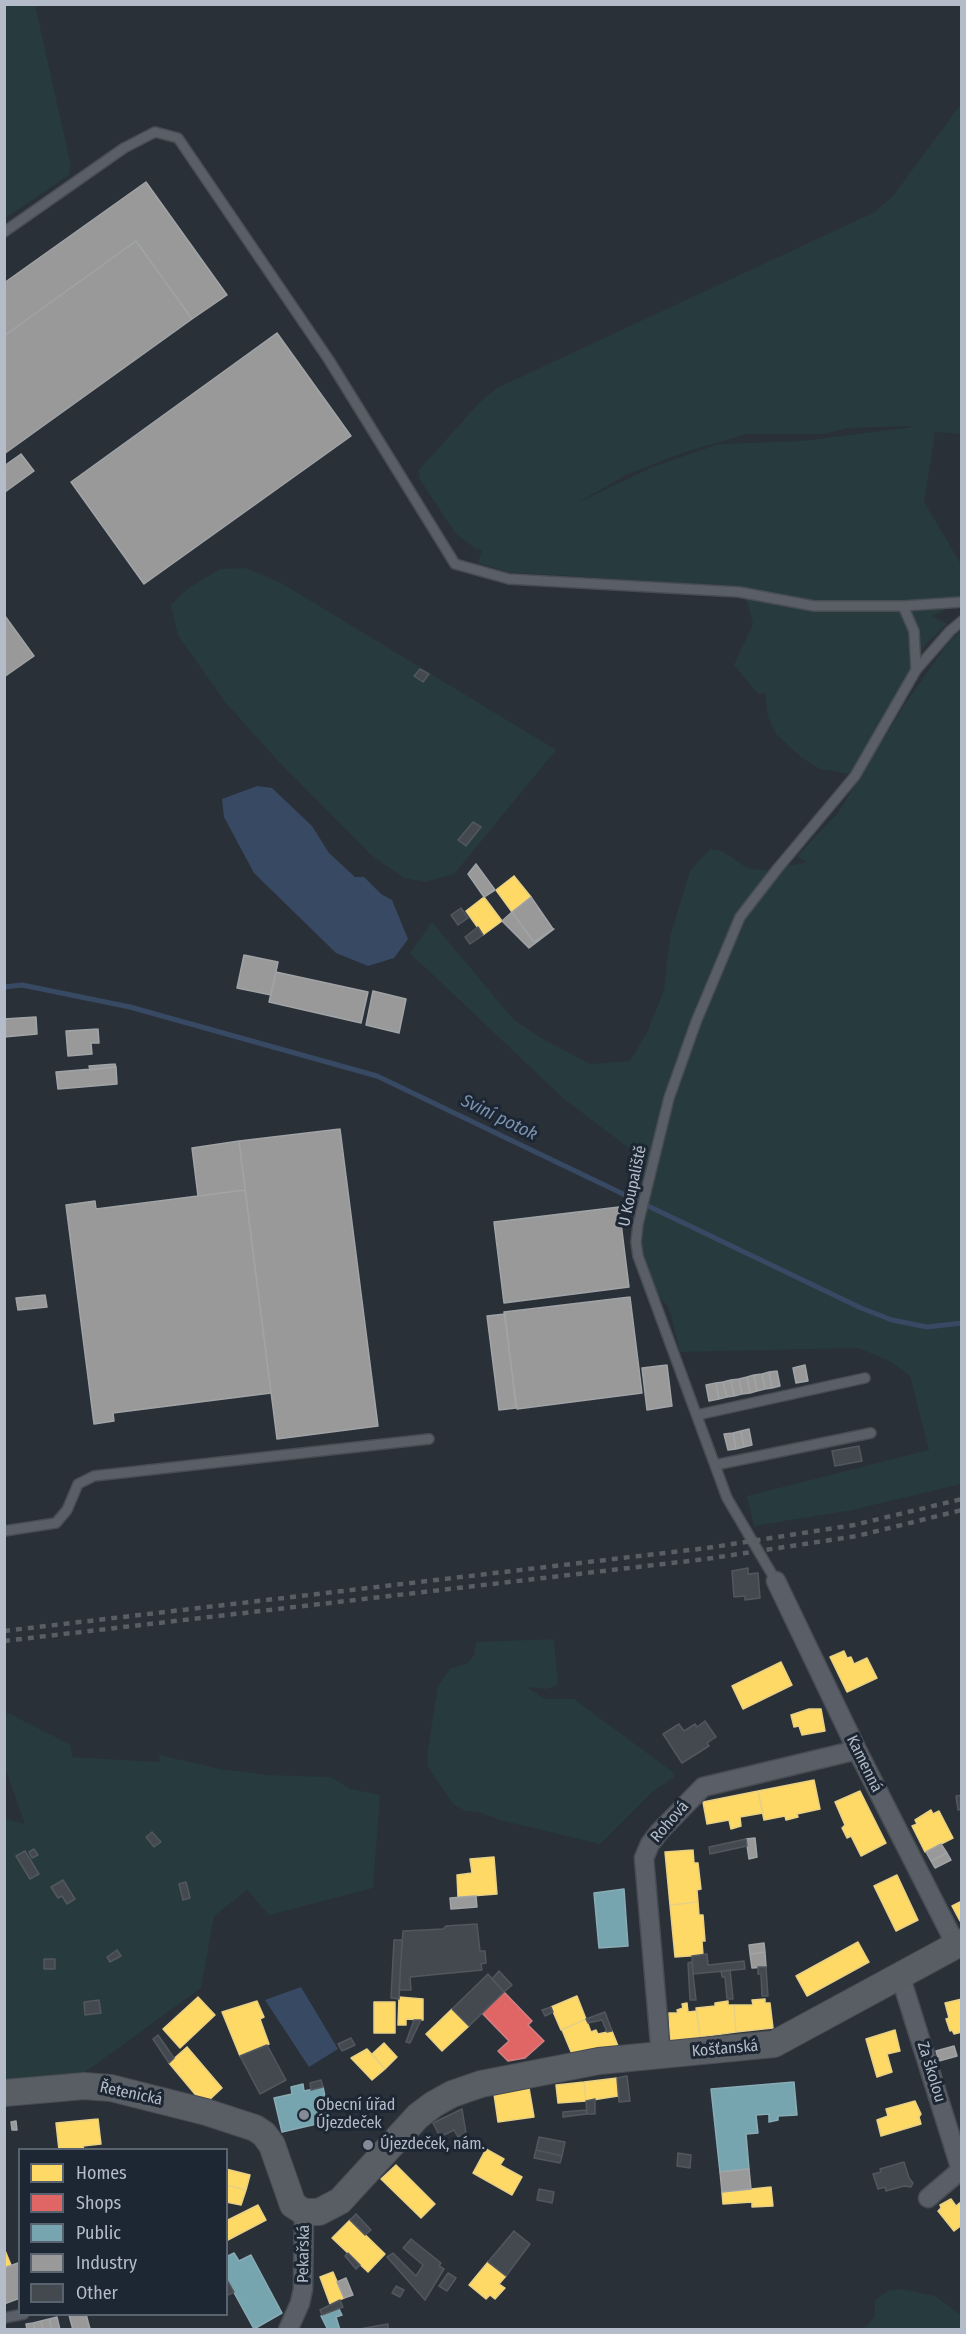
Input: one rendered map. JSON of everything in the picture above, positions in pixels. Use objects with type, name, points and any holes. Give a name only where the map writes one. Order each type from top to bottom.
[{"type":"street","name":"Kamenná","points":[[776,1581],[857,1750],[958,1943]]},
{"type":"street","name":"Rohová","points":[[662,2055],[644,1858],[650,1844],[703,1787],[857,1750]]},
{"type":"street","name":"Košťanská","points":[[304,2212],[319,2212],[340,2201],[418,2116],[441,2099],[465,2089],[591,2062],[774,2044],[958,1943]]},
{"type":"street","name":"Za školou","points":[[900,1975],[961,2170],[928,2198]]},
{"type":"street","name":"Řetenická","points":[[4,2093],[84,2086],[111,2088],[196,2109],[255,2128],[264,2134],[272,2145],[292,2205],[304,2212]]},
{"type":"street","name":"Pekařská","points":[[288,2330],[300,2303],[303,2289],[304,2212]]},
{"type":"lane","points":[[4,232],[124,148],[155,132],[178,138],[329,360],[455,564],[509,579],[739,592],[814,606],[903,606],[962,602]]},
{"type":"lane","points":[[903,606],[914,632],[916,670]]},
{"type":"lane","name":"U Koupaliště","points":[[776,1581],[727,1498],[638,1256],[636,1242],[638,1224],[669,1098],[696,1022],[740,917],[855,776],[916,670],[950,631],[962,621]]},
{"type":"lane","points":[[697,1415],[865,1378]]},
{"type":"lane","points":[[715,1465],[871,1433]]},
{"type":"lane","points":[[4,1531],[57,1523],[67,1510],[78,1484],[94,1476],[429,1439]]},
{"type":"green space","points":[[5,4],[35,5],[71,166],[69,175],[5,218]]},
{"type":"green space","points":[[961,104],[961,434],[935,432],[924,502],[961,564],[961,601],[932,616],[947,624],[926,644],[850,774],[820,769],[802,758],[776,734],[768,717],[765,693],[758,694],[734,665],[753,624],[748,604],[735,587],[508,572],[478,563],[482,550],[476,549],[456,534],[419,478],[419,470],[480,402],[497,388],[875,212],[893,196]],"holes":[[[912,427],[802,441],[719,444],[655,466],[575,504],[626,475],[682,453],[746,434],[825,434],[848,428]]]},
{"type":"green space","points":[[246,568],[283,584],[556,750],[454,874],[426,882],[404,878],[370,854],[280,763],[225,702],[178,635],[171,605],[186,590],[220,569]]},
{"type":"green space","points":[[961,631],[961,1484],[852,1510],[754,1526],[747,1496],[929,1450],[910,1376],[890,1361],[858,1348],[680,1352],[669,1308],[637,1272],[632,1241],[635,1212],[646,1161],[563,1098],[410,953],[432,922],[514,1020],[541,1038],[590,1064],[630,1061],[647,1033],[664,990],[670,937],[690,871],[710,849],[722,851],[749,869],[766,870],[807,862],[797,856],[838,813],[905,704],[950,640]]},
{"type":"green space","points":[[554,1639],[558,1685],[546,1689],[526,1687],[545,1699],[574,1699],[674,1773],[674,1777],[652,1792],[600,1844],[500,1820],[478,1812],[466,1811],[453,1804],[428,1767],[427,1756],[438,1686],[450,1669],[468,1663],[475,1654],[476,1642]]},
{"type":"green space","points":[[8,1713],[71,1745],[72,1757],[160,1762],[159,1755],[220,1769],[267,1775],[331,1777],[350,1789],[380,1795],[373,1888],[269,1915],[247,1890],[214,1916],[201,1988],[85,2072],[5,2080],[5,1819],[25,1824],[5,1768],[5,1718]]},
{"type":"green space","points":[[900,2289],[935,2296],[961,2315],[961,2329],[861,2329],[868,2325],[875,2316],[875,2300],[888,2291]]},
{"type":"water","points":[[257,786],[272,788],[312,826],[329,853],[355,877],[364,877],[381,894],[392,900],[408,939],[394,958],[368,966],[336,953],[254,873],[224,817],[222,799]]},
{"type":"water","points":[[301,1987],[338,2049],[309,2067],[265,2000]]},
{"type":"building: Homes","points":[[514,876],[531,897],[512,912],[496,890]]},
{"type":"building: Homes","points":[[484,897],[502,921],[483,935],[466,911]]},
{"type":"building: Homes","points":[[844,1651],[847,1658],[851,1657],[854,1664],[867,1658],[877,1678],[847,1692],[830,1657]]},
{"type":"building: Homes","points":[[781,1662],[792,1685],[743,1709],[732,1686]]},
{"type":"building: Homes","points":[[809,1709],[821,1709],[825,1731],[802,1735],[799,1726],[794,1727],[791,1715]]},
{"type":"building: Homes","points":[[814,1780],[820,1809],[797,1814],[798,1817],[786,1820],[785,1816],[764,1820],[758,1791]]},
{"type":"building: Homes","points":[[758,1791],[763,1813],[740,1817],[741,1826],[731,1829],[729,1820],[707,1824],[703,1802]]},
{"type":"building: Homes","points":[[860,1791],[886,1843],[861,1856],[851,1836],[847,1838],[842,1828],[845,1825],[835,1802]]},
{"type":"building: Homes","points":[[931,1810],[933,1814],[939,1811],[953,1838],[925,1852],[912,1826],[917,1824],[915,1820]]},
{"type":"building: Homes","points":[[693,1850],[694,1863],[698,1863],[701,1889],[697,1890],[698,1902],[670,1905],[665,1852]]},
{"type":"building: Homes","points":[[494,1857],[497,1894],[458,1897],[457,1875],[472,1873],[470,1859]]},
{"type":"building: Homes","points":[[897,1875],[918,1920],[896,1931],[874,1886]]},
{"type":"building: Homes","points":[[962,1901],[962,1920],[960,1921],[952,1906]]},
{"type":"building: Homes","points":[[698,1902],[699,1915],[703,1915],[705,1941],[702,1941],[703,1955],[675,1957],[670,1905]]},
{"type":"building: Homes","points":[[858,1942],[869,1962],[807,1996],[796,1976]]},
{"type":"building: Homes","points":[[577,1996],[586,2019],[561,2030],[551,2007]]},
{"type":"building: Homes","points":[[198,1997],[215,2015],[180,2048],[163,2029]]},
{"type":"building: Homes","points":[[399,1997],[423,1999],[423,2020],[406,2019],[406,2025],[398,2025]]},
{"type":"building: Homes","points":[[765,1999],[765,2003],[770,2003],[773,2028],[736,2032],[734,2005],[753,2005],[752,2000]]},
{"type":"building: Homes","points":[[962,1999],[962,2032],[954,2034],[952,2030],[950,2031],[946,2019],[949,2018],[945,2003]]},
{"type":"building: Homes","points":[[257,2001],[264,2017],[260,2019],[269,2044],[240,2056],[222,2012]]},
{"type":"building: Homes","points":[[728,2001],[728,2005],[734,2005],[736,2032],[700,2037],[696,2008],[715,2006],[715,2003]]},
{"type":"building: Homes","points":[[374,2002],[395,2002],[395,2033],[374,2033]]},
{"type":"building: Homes","points":[[687,2003],[688,2012],[697,2011],[700,2037],[670,2041],[669,2013],[678,2013],[677,2010],[683,2008],[682,2004]]},
{"type":"building: Homes","points":[[452,2009],[469,2026],[442,2051],[426,2034]]},
{"type":"building: Homes","points":[[586,2019],[591,2032],[596,2030],[598,2034],[612,2031],[618,2046],[572,2054],[562,2030]]},
{"type":"building: Homes","points":[[895,2030],[900,2051],[887,2054],[892,2072],[877,2077],[866,2039]]},
{"type":"building: Homes","points":[[384,2043],[397,2057],[385,2069],[372,2054]]},
{"type":"building: Homes","points":[[187,2047],[222,2088],[207,2102],[199,2099],[169,2063]]},
{"type":"building: Homes","points":[[367,2049],[385,2069],[372,2080],[351,2058]]},
{"type":"building: Homes","points":[[617,2078],[618,2096],[586,2101],[584,2082]]},
{"type":"building: Homes","points":[[584,2082],[586,2101],[558,2103],[556,2085]]},
{"type":"building: Homes","points":[[529,2088],[534,2117],[498,2122],[494,2094]]},
{"type":"building: Homes","points":[[915,2101],[921,2114],[919,2117],[921,2124],[881,2136],[877,2120],[888,2116],[886,2109]]},
{"type":"building: Homes","points":[[98,2119],[101,2144],[83,2146],[84,2148],[59,2148],[56,2123]]},
{"type":"building: Homes","points":[[486,2149],[504,2159],[500,2165],[522,2177],[512,2195],[473,2173]]},
{"type":"building: Homes","points":[[396,2165],[435,2204],[421,2218],[381,2179]]},
{"type":"building: Homes","points":[[228,2170],[250,2175],[246,2190],[228,2186]]},
{"type":"building: Homes","points":[[228,2186],[246,2190],[241,2205],[228,2202]]},
{"type":"building: Homes","points":[[771,2187],[773,2206],[752,2207],[752,2202],[723,2204],[722,2192]]},
{"type":"building: Homes","points":[[951,2199],[956,2206],[962,2201],[962,2225],[954,2231],[938,2211],[941,2208],[940,2205]]},
{"type":"building: Homes","points":[[258,2205],[266,2220],[228,2240],[228,2220]]},
{"type":"building: Homes","points":[[350,2220],[385,2254],[368,2272],[332,2238]]},
{"type":"building: Homes","points":[[4,2248],[11,2265],[4,2268]]},
{"type":"building: Homes","points":[[488,2262],[506,2276],[499,2284],[505,2288],[495,2299],[490,2295],[486,2299],[469,2285]]},
{"type":"building: Homes","points":[[333,2272],[344,2298],[330,2304],[320,2277]]},
{"type":"building: Shops","points":[[504,1992],[532,2021],[528,2025],[544,2041],[525,2058],[508,2061],[498,2051],[509,2041],[482,2013]]},
{"type":"building: Public","points":[[624,1889],[628,1946],[599,1948],[594,1893]]},
{"type":"building: Public","points":[[794,2082],[797,2115],[778,2116],[778,2120],[769,2122],[769,2114],[756,2115],[758,2133],[746,2134],[749,2169],[720,2172],[711,2089]]},
{"type":"building: Public","points":[[303,2084],[304,2091],[323,2087],[330,2121],[282,2132],[274,2098],[292,2094],[291,2087]]},
{"type":"building: Public","points":[[234,2253],[239,2261],[251,2255],[282,2313],[254,2329],[228,2282],[228,2256]]},
{"type":"building: Public","points":[[339,2309],[342,2315],[336,2317],[340,2330],[328,2330],[321,2316]]},
{"type":"building: Industry","points":[[146,182],[227,295],[192,319],[136,241],[4,336],[4,283]]},
{"type":"building: Industry","points":[[136,241],[192,319],[4,454],[4,336]]},
{"type":"building: Industry","points":[[277,333],[351,436],[144,584],[71,482]]},
{"type":"building: Industry","points":[[21,454],[34,471],[5,492],[4,466]]},
{"type":"building: Industry","points":[[4,616],[34,656],[4,677]]},
{"type":"building: Industry","points":[[476,864],[495,890],[484,897],[468,874]]},
{"type":"building: Industry","points":[[531,897],[553,929],[534,942],[512,912]]},
{"type":"building: Industry","points":[[512,912],[534,942],[554,929],[529,948],[502,921]]},
{"type":"building: Industry","points":[[244,955],[278,962],[271,995],[237,988]]},
{"type":"building: Industry","points":[[276,972],[368,992],[361,1023],[269,1002]]},
{"type":"building: Industry","points":[[373,991],[406,999],[399,1033],[366,1025]]},
{"type":"building: Industry","points":[[36,1017],[37,1034],[4,1037],[4,1019]]},
{"type":"building: Industry","points":[[98,1029],[99,1043],[91,1043],[92,1054],[68,1056],[66,1031]]},
{"type":"building: Industry","points":[[115,1064],[116,1067],[90,1070],[89,1066]]},
{"type":"building: Industry","points":[[116,1067],[117,1084],[58,1089],[56,1072]]},
{"type":"building: Industry","points":[[340,1129],[378,1426],[277,1439],[239,1141]]},
{"type":"building: Industry","points":[[239,1141],[245,1190],[198,1196],[192,1148]]},
{"type":"building: Industry","points":[[245,1190],[271,1393],[113,1413],[114,1421],[94,1424],[66,1205],[95,1201],[96,1209]]},
{"type":"building: Industry","points":[[619,1207],[629,1287],[504,1303],[494,1222]]},
{"type":"building: Industry","points":[[45,1295],[47,1307],[18,1310],[16,1298]]},
{"type":"building: Industry","points":[[630,1297],[642,1393],[517,1409],[504,1312]]},
{"type":"building: Industry","points":[[505,1314],[516,1408],[499,1410],[487,1316]]},
{"type":"building: Industry","points":[[667,1365],[672,1406],[647,1410],[642,1368]]},
{"type":"building: Industry","points":[[805,1365],[808,1381],[796,1383],[793,1368]]},
{"type":"building: Industry","points":[[777,1371],[780,1386],[772,1388],[769,1372]]},
{"type":"building: Industry","points":[[769,1372],[772,1388],[765,1389],[762,1374]]},
{"type":"building: Industry","points":[[762,1374],[765,1389],[757,1391],[754,1375]]},
{"type":"building: Industry","points":[[754,1375],[757,1391],[750,1393],[747,1377]]},
{"type":"building: Industry","points":[[747,1377],[750,1393],[742,1394],[739,1379]]},
{"type":"building: Industry","points":[[739,1379],[742,1394],[734,1396],[731,1380]]},
{"type":"building: Industry","points":[[731,1380],[734,1396],[727,1397],[723,1382]]},
{"type":"building: Industry","points":[[723,1382],[727,1397],[719,1399],[716,1383]]},
{"type":"building: Industry","points":[[716,1383],[719,1399],[709,1401],[706,1385]]},
{"type":"building: Industry","points":[[749,1429],[752,1445],[744,1447],[741,1431]]},
{"type":"building: Industry","points":[[741,1431],[744,1447],[736,1449],[733,1433]]},
{"type":"building: Industry","points":[[733,1433],[736,1449],[728,1450],[724,1434]]},
{"type":"building: Industry","points":[[755,1838],[757,1857],[749,1859],[746,1839]]},
{"type":"building: Industry","points":[[941,1844],[947,1853],[931,1861],[926,1852]]},
{"type":"building: Industry","points":[[947,1853],[951,1860],[935,1868],[931,1861]]},
{"type":"building: Industry","points":[[476,1896],[477,1907],[451,1909],[450,1898]]},
{"type":"building: Industry","points":[[764,1943],[765,1952],[750,1954],[749,1945]]},
{"type":"building: Industry","points":[[765,1952],[766,1967],[752,1968],[750,1954]]},
{"type":"building: Industry","points":[[954,2046],[957,2056],[939,2061],[936,2051]]},
{"type":"building: Industry","points":[[16,2121],[17,2130],[12,2130],[11,2122]]},
{"type":"building: Industry","points":[[749,2169],[751,2189],[722,2192],[720,2172]]},
{"type":"building: Industry","points":[[18,2263],[18,2299],[4,2304],[4,2268]]},
{"type":"building: Industry","points":[[346,2278],[353,2295],[344,2298],[337,2282]]},
{"type":"building: Industry","points":[[69,2316],[87,2316],[90,2329],[73,2330]]},
{"type":"building: Industry","points":[[57,2317],[60,2330],[52,2330],[49,2319]]},
{"type":"building: Industry","points":[[49,2319],[52,2330],[43,2330],[41,2321]]},
{"type":"building: Industry","points":[[41,2321],[43,2330],[35,2330],[33,2323]]},
{"type":"building: Industry","points":[[33,2323],[35,2330],[27,2330],[26,2324]]},
{"type":"building: Other","points":[[420,669],[429,674],[423,682],[414,676]]},
{"type":"building: Other","points":[[473,822],[481,827],[466,846],[458,840]]},
{"type":"building: Other","points":[[461,908],[468,918],[458,925],[451,915]]},
{"type":"building: Other","points":[[478,927],[483,935],[470,944],[465,937]]},
{"type":"building: Other","points":[[859,1446],[862,1461],[835,1466],[832,1451]]},
{"type":"building: Other","points":[[748,1568],[748,1574],[758,1573],[760,1598],[745,1600],[745,1596],[734,1597],[732,1571]]},
{"type":"building: Other","points":[[705,1721],[716,1737],[707,1743],[709,1746],[682,1763],[663,1734],[679,1724],[684,1731],[695,1724],[697,1727]]},
{"type":"building: Other","points":[[962,1795],[962,1809],[958,1810],[956,1796]]},
{"type":"building: Other","points":[[152,1832],[161,1842],[154,1847],[146,1837]]},
{"type":"building: Other","points":[[746,1839],[747,1846],[710,1854],[709,1847]]},
{"type":"building: Other","points":[[34,1849],[38,1855],[32,1858],[29,1852]]},
{"type":"building: Other","points":[[25,1851],[39,1874],[30,1879],[16,1856]]},
{"type":"building: Other","points":[[63,1880],[75,1899],[67,1904],[62,1896],[58,1898],[51,1887]]},
{"type":"building: Other","points":[[186,1882],[190,1898],[183,1900],[179,1884]]},
{"type":"building: Other","points":[[477,1924],[480,1951],[485,1951],[486,1963],[481,1964],[482,1970],[410,1977],[411,1990],[399,1990],[403,1931]]},
{"type":"building: Other","points":[[394,1940],[402,1940],[399,1999],[391,1998]]},
{"type":"building: Other","points":[[117,1950],[121,1956],[110,1962],[107,1957]]},
{"type":"building: Other","points":[[707,1954],[708,1965],[744,1961],[745,1969],[693,1974],[692,1956]]},
{"type":"building: Other","points":[[44,1959],[55,1959],[55,1969],[44,1969]]},
{"type":"building: Other","points":[[692,1962],[696,2000],[690,2000],[688,1963]]},
{"type":"building: Other","points":[[758,1967],[766,1967],[768,1996],[762,1996],[761,1974],[758,1974]]},
{"type":"building: Other","points":[[730,1970],[733,1999],[727,1999],[725,1977],[722,1977],[721,1971]]},
{"type":"building: Other","points":[[499,1971],[512,1985],[504,1992],[492,1979]]},
{"type":"building: Other","points":[[488,1974],[504,1992],[469,2026],[452,2009]]},
{"type":"building: Other","points":[[99,2000],[101,2013],[85,2015],[84,2002]]},
{"type":"building: Other","points":[[551,2007],[553,2012],[545,2016],[542,2010]]},
{"type":"building: Other","points":[[605,2012],[612,2031],[607,2032],[602,2020],[588,2023],[586,2019]]},
{"type":"building: Other","points":[[414,2020],[421,2020],[410,2043],[406,2042]]},
{"type":"building: Other","points":[[158,2035],[174,2058],[169,2063],[153,2039]]},
{"type":"building: Other","points":[[351,2038],[355,2045],[342,2051],[338,2044]]},
{"type":"building: Other","points":[[267,2045],[286,2080],[260,2094],[240,2056]]},
{"type":"building: Other","points":[[627,2076],[630,2101],[619,2102],[617,2078]]},
{"type":"building: Other","points":[[321,2080],[323,2087],[311,2090],[310,2083]]},
{"type":"building: Other","points":[[595,2099],[595,2114],[587,2114],[586,2101]]},
{"type":"building: Other","points":[[462,2109],[466,2133],[458,2137],[454,2130],[440,2137],[433,2123]]},
{"type":"building: Other","points":[[586,2110],[587,2114],[563,2117],[563,2112]]},
{"type":"building: Other","points":[[539,2137],[565,2142],[562,2156],[536,2150]]},
{"type":"building: Other","points":[[536,2150],[562,2156],[560,2163],[534,2158]]},
{"type":"building: Other","points":[[678,2153],[691,2155],[690,2168],[677,2166]]},
{"type":"building: Other","points":[[904,2162],[913,2183],[911,2187],[904,2186],[886,2191],[885,2187],[878,2189],[873,2174],[881,2172],[880,2169]]},
{"type":"building: Other","points":[[539,2189],[554,2192],[552,2203],[537,2200]]},
{"type":"building: Other","points":[[356,2214],[371,2230],[365,2235],[350,2220]]},
{"type":"building: Other","points":[[514,2231],[530,2244],[506,2276],[488,2262]]},
{"type":"building: Other","points":[[411,2239],[441,2263],[439,2266],[444,2269],[425,2300],[387,2257],[393,2253],[416,2276],[423,2265],[403,2248]]},
{"type":"building: Other","points":[[348,2253],[360,2265],[356,2269],[345,2256]]},
{"type":"building: Other","points":[[448,2273],[456,2278],[447,2291],[439,2286]]},
{"type":"building: Other","points":[[228,2282],[234,2292],[228,2295]]},
{"type":"building: Other","points":[[396,2286],[404,2290],[400,2297],[392,2293]]},
{"type":"building: Other","points":[[340,2300],[343,2307],[322,2315],[320,2310]]},
{"type":"building: Other","points":[[388,2324],[388,2330],[354,2330]]},
{"type":"waterway","name":"Sviní potok","points":[[4,987],[22,985],[130,1007],[377,1076],[861,1308],[892,1320],[927,1327],[962,1323]]},
{"type":"railway","points":[[4,1631],[707,1548],[854,1525],[962,1499]]},
{"type":"railway","points":[[4,1641],[706,1559],[857,1536],[962,1510]]},
{"type":"place","name":"Obecní úřad Újezdeček","points":[[304,2115]]},
{"type":"place","name":"Újezdeček, nám.","points":[[368,2145]]}]
